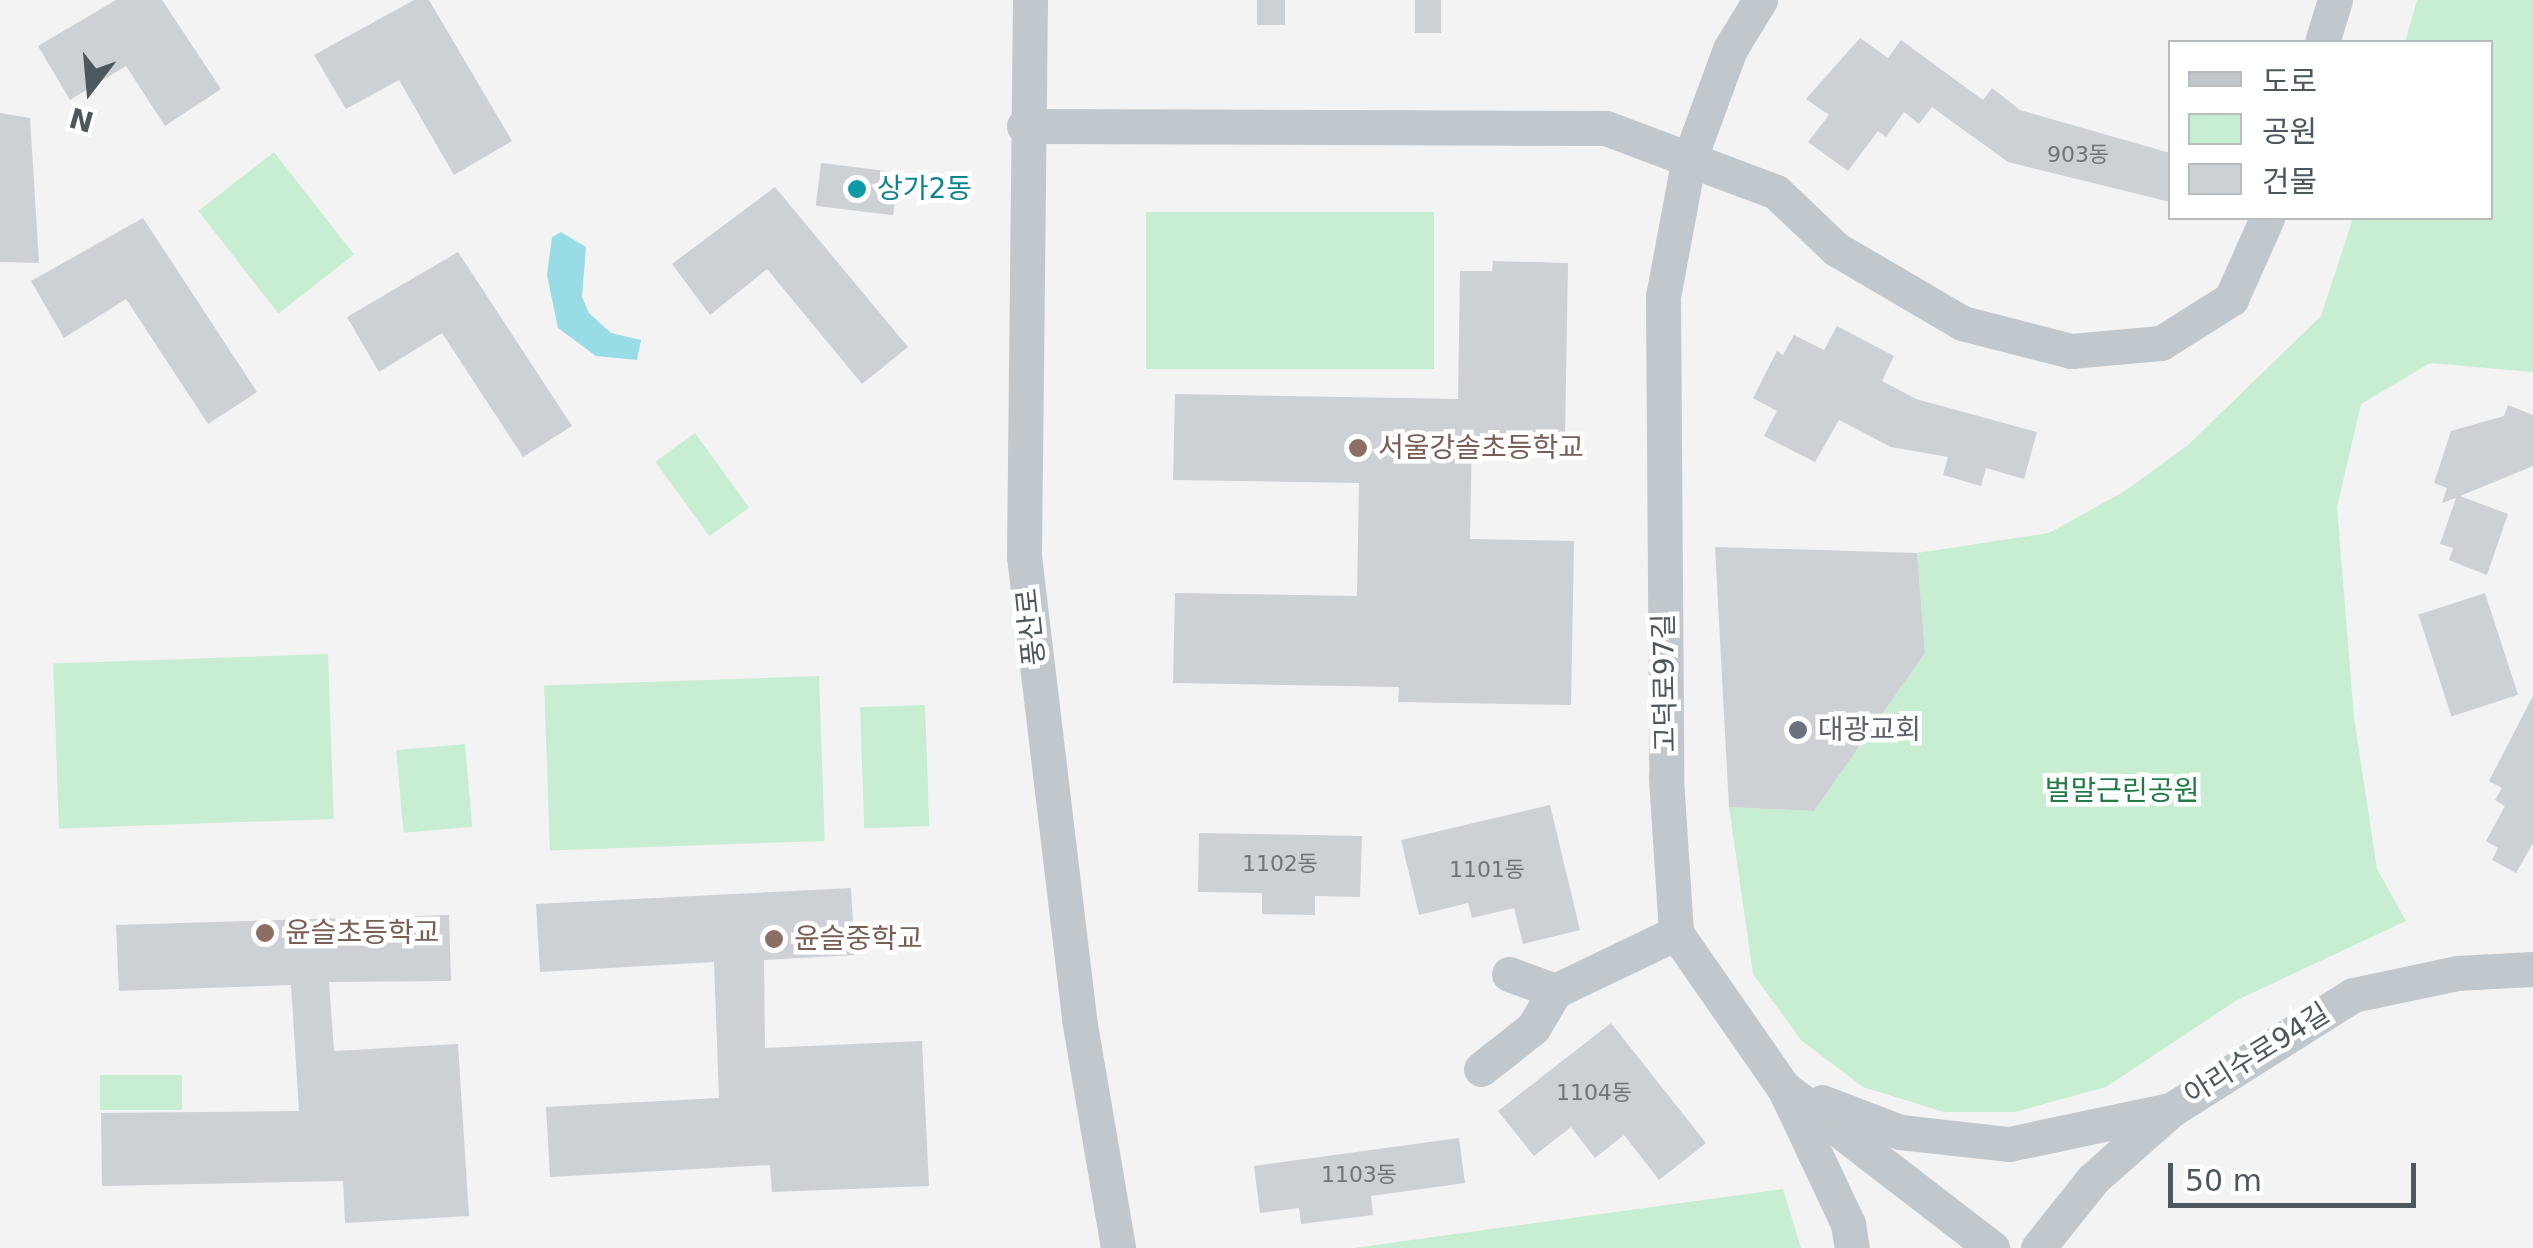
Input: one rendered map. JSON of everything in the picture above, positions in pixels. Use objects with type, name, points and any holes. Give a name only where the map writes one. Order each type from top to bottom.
[{"type":"street","name":"풍산로","points":[[1030,0],[1024,126],[1024,556],[1079,1019],[1118,1248]]},
{"type":"street","name":"고덕로97길","points":[[1676,933],[1666,759],[1663,296],[1688,164],[1730,50],[1760,0]]},
{"type":"street","points":[[2323,40],[2335,0]]},
{"type":"street","points":[[1024,126],[1606,128],[1688,164],[1776,192],[1836,249],[1962,323],[2071,351],[2161,344],[2231,298],[2266,220]]},
{"type":"street","points":[[1481,1070],[1532,1028],[1555,991],[1676,933],[1783,1087],[1848,1224],[1852,1248]]},
{"type":"street","name":"아리수로94길","points":[[2038,1248],[2092,1179],[2170,1110],[2353,995],[2457,972],[2533,970]]},
{"type":"street","points":[[1509,974],[1555,991]]},
{"type":"street","points":[[1783,1087],[1900,1132],[2009,1144],[2170,1110]]},
{"type":"street","points":[[1783,1087],[1992,1248]]},
{"type":"green space","name":"벌말근린공원","points":[[2417,0],[2533,0],[2533,372],[2430,363],[2361,404],[2337,507],[2354,718],[2377,869],[2406,921],[2237,1000],[2106,1087],[2015,1112],[1944,1112],[1863,1087],[1801,1040],[1753,974],[1729,807],[1814,811],[1925,653],[1917,553],[2049,533],[2125,491],[2188,445],[2321,316],[2352,220],[2493,220],[2493,40],[2406,40]]},
{"type":"green space","points":[[274,152],[354,254],[278,314],[198,211]]},
{"type":"green space","points":[[1146,212],[1434,212],[1434,369],[1146,369]]},
{"type":"green space","points":[[695,433],[749,507],[709,536],[655,462]]},
{"type":"green space","points":[[328,654],[334,819],[59,828],[53,664]]},
{"type":"green space","points":[[819,676],[825,841],[550,850],[544,686]]},
{"type":"green space","points":[[925,705],[929,826],[864,828],[860,707]]},
{"type":"green space","points":[[465,744],[472,827],[403,833],[396,750]]},
{"type":"green space","points":[[100,1075],[182,1075],[182,1110],[100,1110]]},
{"type":"green space","points":[[1783,1189],[1801,1248],[1354,1248]]},
{"type":"water","points":[[561,232],[586,247],[582,297],[589,313],[611,333],[641,340],[637,360],[596,356],[558,328],[547,275],[552,237]]},
{"type":"building","points":[[116,0],[162,0],[221,89],[165,126],[126,66],[70,100],[38,46]]},
{"type":"building","points":[[414,0],[429,0],[512,141],[454,175],[399,80],[346,109],[314,55]]},
{"type":"building","points":[[1257,0],[1285,0],[1285,25],[1257,25]]},
{"type":"building","points":[[1415,0],[1441,0],[1441,33],[1415,33]]},
{"type":"building","points":[[1860,38],[1888,58],[1901,40],[1983,100],[1992,88],[2020,110],[2168,152],[2168,202],[2008,162],[1932,107],[1919,124],[1904,112],[1886,137],[1878,131],[1848,171],[1808,142],[1829,115],[1806,99]]},
{"type":"building","points":[[0,113],[30,118],[39,263],[0,262]]},
{"type":"building","name":"상가2동","points":[[821,163],[898,173],[893,215],[816,206]]},
{"type":"building","points":[[775,187],[908,347],[862,384],[767,269],[710,315],[672,264]]},
{"type":"building","points":[[143,218],[257,392],[208,424],[126,299],[64,338],[31,281]]},
{"type":"building","points":[[458,252],[572,426],[523,457],[442,333],[379,372],[347,317]]},
{"type":"building","points":[[1493,261],[1568,263],[1565,438],[1472,436],[1470,539],[1574,541],[1571,705],[1398,702],[1399,687],[1173,683],[1175,593],[1357,596],[1359,483],[1173,480],[1175,394],[1458,399],[1460,271],[1492,271]]},
{"type":"building","points":[[1837,326],[1894,356],[1882,381],[1916,399],[2037,432],[2024,479],[1986,468],[1981,486],[1943,475],[1948,457],[1891,447],[1839,420],[1815,462],[1764,436],[1777,411],[1753,398],[1777,351],[1783,355],[1794,335],[1824,350]]},
{"type":"building","points":[[2508,405],[2533,415],[2533,466],[2460,496],[2508,514],[2487,575],[2449,560],[2453,548],[2440,544],[2456,498],[2442,503],[2447,488],[2434,483],[2451,431],[2504,416]]},
{"type":"building","name":"대광교회","points":[[1715,547],[1917,553],[1925,653],[1814,811],[1729,807]]},
{"type":"building","points":[[2485,593],[2518,695],[2451,716],[2418,615]]},
{"type":"building","points":[[2533,696],[2533,843],[2516,873],[2492,860],[2498,848],[2486,841],[2505,806],[2495,800],[2502,788],[2489,781]]},
{"type":"building","points":[[1550,805],[1580,930],[1523,944],[1514,908],[1472,918],[1468,903],[1419,915],[1401,840]]},
{"type":"building","points":[[1199,833],[1362,836],[1360,897],[1315,896],[1315,915],[1262,914],[1262,893],[1198,892]]},
{"type":"building","name":"윤슬중학교","points":[[851,888],[855,955],[764,960],[765,1048],[922,1041],[929,1186],[772,1192],[770,1165],[550,1177],[546,1107],[719,1098],[714,962],[540,972],[536,904]]},
{"type":"building","name":"윤슬초등학교","points":[[449,915],[451,981],[329,982],[334,1051],[458,1044],[469,1216],[345,1223],[343,1181],[102,1186],[101,1113],[299,1111],[291,985],[119,991],[116,925]]},
{"type":"building","points":[[1611,1023],[1706,1143],[1659,1180],[1624,1135],[1595,1158],[1571,1127],[1534,1156],[1498,1111]]},
{"type":"building","points":[[1459,1138],[1465,1183],[1371,1196],[1373,1215],[1301,1224],[1299,1208],[1260,1213],[1254,1166]]},
{"type":"place","name":"상가2동","points":[[857,189]]},
{"type":"place","name":"서울강솔초등학교","points":[[1358,448]]},
{"type":"place","name":"대광교회","points":[[1798,730]]},
{"type":"place","name":"윤슬초등학교","points":[[265,933]]},
{"type":"place","name":"윤슬중학교","points":[[774,939]]}]
